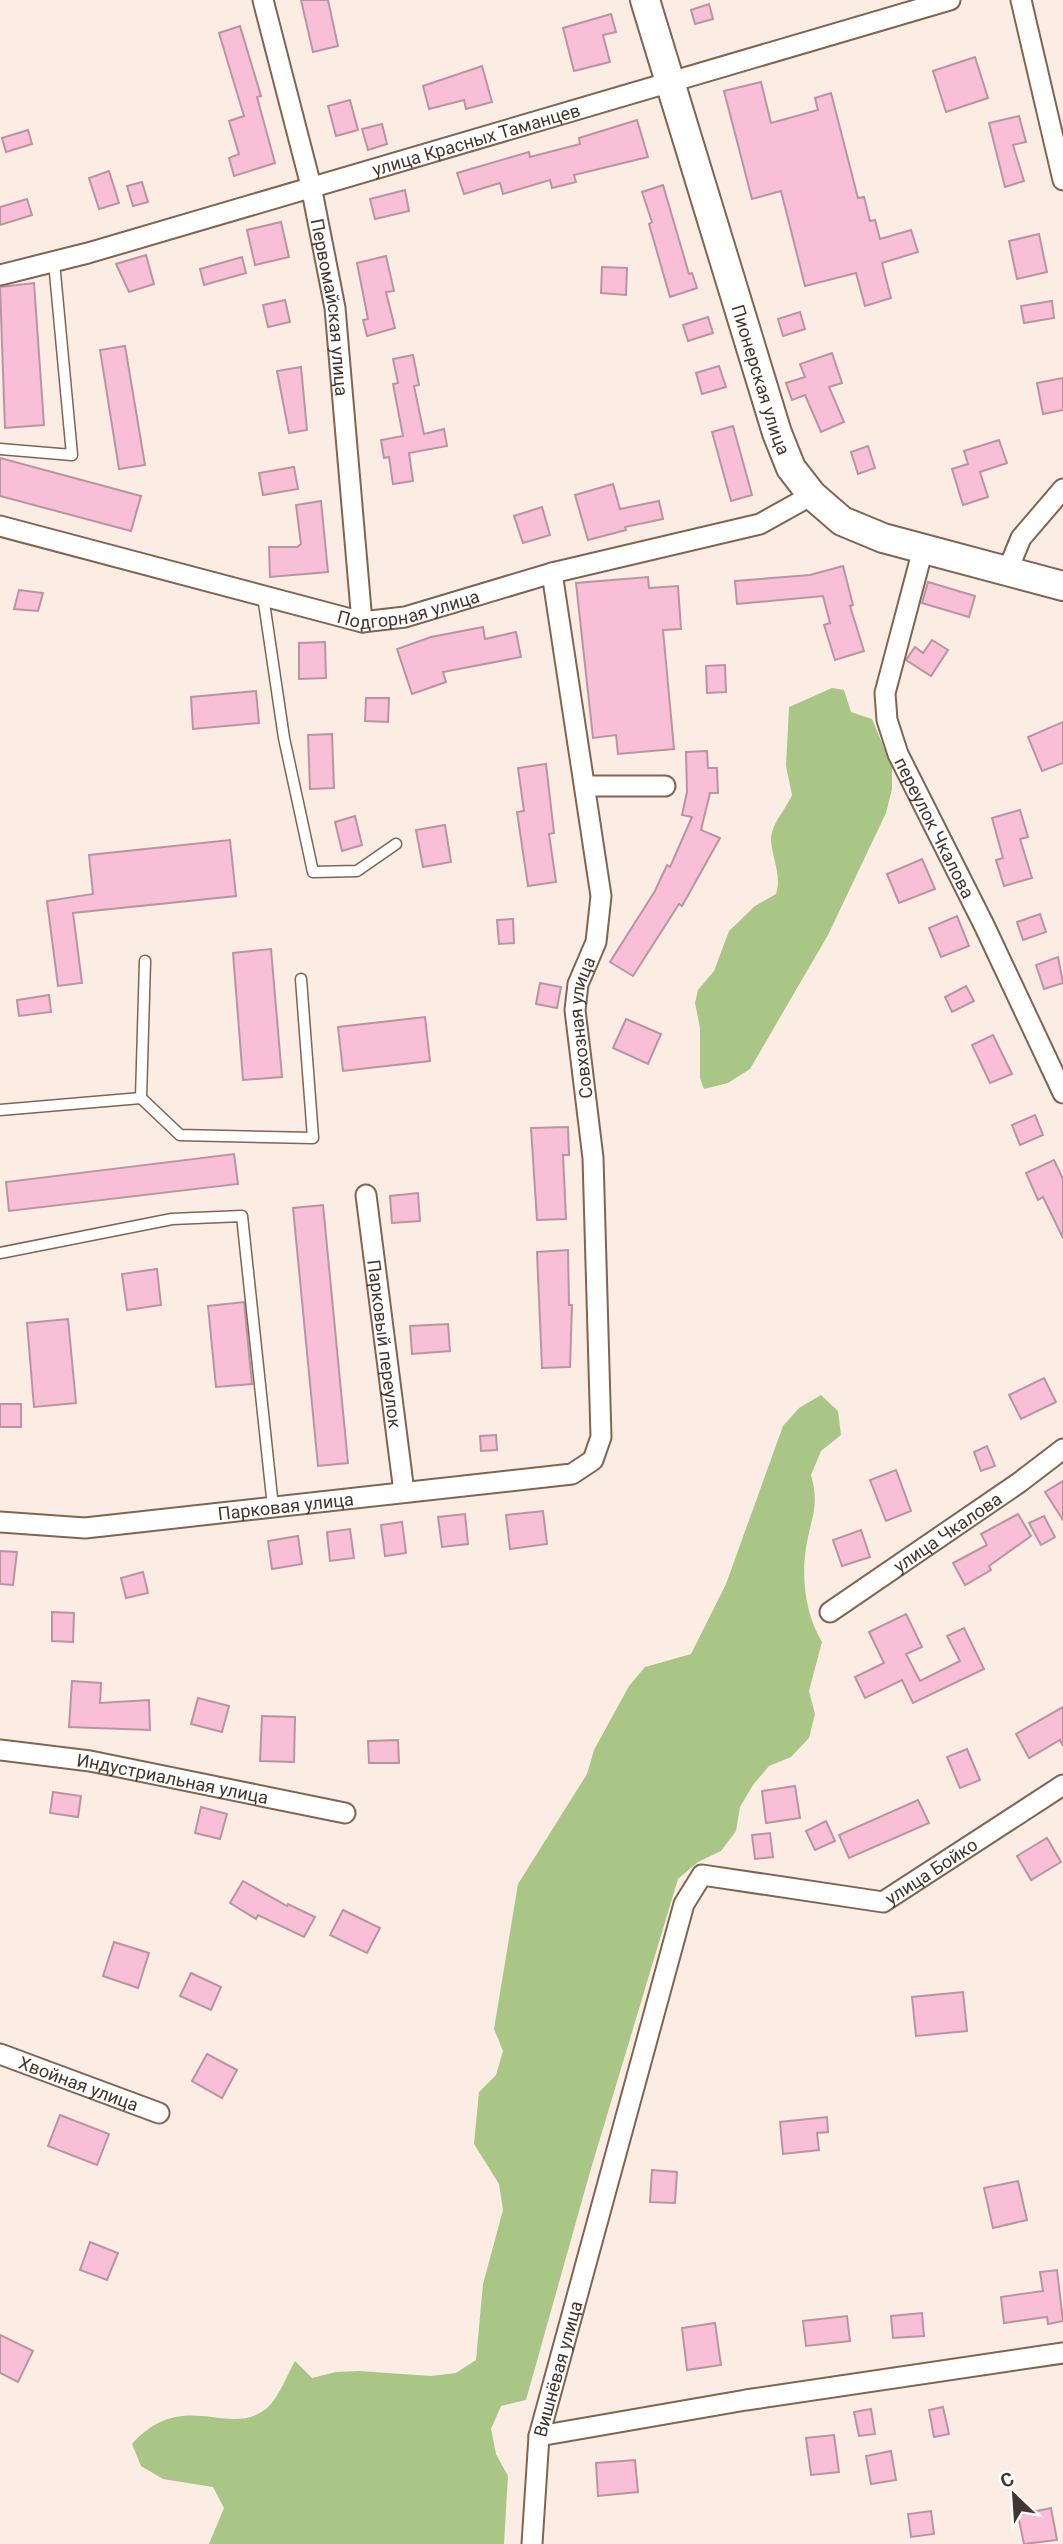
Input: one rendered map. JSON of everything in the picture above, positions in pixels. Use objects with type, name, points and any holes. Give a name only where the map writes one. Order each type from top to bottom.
[{"type":"main road","name":"Пионерская улица","points":[[645,0],[776,433],[791,468],[812,495],[842,520],[883,538],[1063,586]]},
{"type":"street","name":"Первомайская улица","points":[[263,0],[312,186],[335,308],[362,622]]},
{"type":"street","name":"улица Красных Таманцев","points":[[0,275],[54,262],[950,0]]},
{"type":"street","points":[[1021,0],[1063,180]]},
{"type":"street","points":[[1007,572],[1021,538],[1063,489]]},
{"type":"street","name":"Подгорная улица","points":[[0,526],[362,622],[405,617],[552,573],[760,524],[812,495]]},
{"type":"street","name":"переулок Чкалова","points":[[923,549],[885,694],[887,720],[898,754],[984,925],[1063,1093]]},
{"type":"street","name":"Совхозная улица","points":[[552,573],[601,896],[596,942],[578,985],[575,1010],[593,1158],[601,1437],[593,1460],[572,1474]]},
{"type":"street","points":[[585,786],[665,786]]},
{"type":"street","name":"Парковый переулок","points":[[366,1195],[404,1492]]},
{"type":"street","name":"улица Чкалова","points":[[830,1612],[1020,1482],[1063,1449]]},
{"type":"street","name":"Парковая улица","points":[[0,1522],[85,1528],[572,1474]]},
{"type":"street","name":"Индустриальная улица","points":[[0,1750],[90,1761],[345,1813]]},
{"type":"street","name":"улица Бойко","points":[[702,1875],[883,1902],[1063,1785]]},
{"type":"street","name":"Вишнёвая улица","points":[[702,1875],[684,1904],[539,2436],[746,2400],[1063,2353]]},
{"type":"street","name":"Хвойная улица","points":[[0,2054],[159,2113]]},
{"type":"street","points":[[531,2544],[539,2436]]},
{"type":"lane","points":[[0,449],[72,455],[54,262]]},
{"type":"lane","points":[[263,596],[284,738],[313,872],[357,871],[396,844]]},
{"type":"lane","points":[[145,961],[141,1098],[180,1135],[313,1138],[300,979]]},
{"type":"lane","points":[[0,1110],[141,1098]]},
{"type":"lane","points":[[0,1253],[172,1219],[242,1216],[273,1507]]},
{"type":"green space","points":[[832,688],[844,690],[851,712],[872,719],[892,767],[892,789],[886,813],[828,935],[750,1069],[728,1083],[704,1089],[700,1078],[700,1028],[695,1003],[698,990],[714,971],[729,931],[755,906],[776,894],[778,880],[771,840],[776,822],[792,795],[786,766],[789,707]]},
{"type":"green space","points":[[821,1395],[838,1411],[841,1435],[821,1451],[811,1475],[815,1504],[804,1572],[812,1621],[822,1642],[809,1691],[815,1714],[809,1738],[791,1757],[769,1766],[753,1785],[740,1807],[736,1831],[721,1851],[698,1862],[678,1879],[590,2172],[526,2400],[501,2406],[491,2429],[496,2454],[508,2476],[504,2544],[209,2544],[224,2508],[213,2487],[163,2479],[141,2466],[132,2444],[151,2427],[170,2418],[188,2416],[237,2419],[252,2416],[271,2403],[295,2361],[312,2378],[336,2372],[359,2371],[431,2376],[456,2373],[476,2360],[483,2284],[503,2210],[499,2184],[474,2144],[479,2092],[496,2075],[503,2051],[494,2029],[518,1884],[587,1774],[594,1750],[629,1686],[645,1667],[691,1654],[726,1584],[783,1426],[799,1408]]},
{"type":"building","points":[[301,0],[328,0],[338,46],[313,52]]},
{"type":"building","points":[[709,4],[713,19],[695,24],[691,10]]},
{"type":"building","points":[[611,14],[616,32],[603,35],[610,62],[574,71],[563,28]]},
{"type":"building","points":[[240,26],[261,96],[257,97],[275,163],[234,176],[229,158],[239,154],[229,121],[244,116],[219,33]]},
{"type":"building","points":[[975,57],[988,98],[946,112],[933,71]]},
{"type":"building","points":[[482,66],[492,102],[466,109],[464,100],[429,109],[423,86]]},
{"type":"building","points":[[761,82],[771,123],[818,110],[815,98],[831,93],[858,198],[864,197],[870,221],[875,220],[880,239],[911,230],[918,252],[882,263],[891,298],[865,306],[856,273],[805,286],[781,191],[752,199],[724,91]]},
{"type":"building","points":[[350,100],[358,130],[336,136],[328,106]]},
{"type":"building","points":[[1019,116],[1026,142],[1013,145],[1024,181],[1005,187],[989,123]]},
{"type":"building","points":[[637,120],[648,157],[574,175],[576,182],[552,188],[550,180],[503,194],[500,183],[464,194],[457,173],[529,152],[530,157],[580,144],[579,138]]},
{"type":"building","points":[[382,124],[387,144],[368,150],[362,129]]},
{"type":"building","points":[[28,130],[32,144],[6,152],[2,138]]},
{"type":"building","points":[[109,171],[119,203],[99,209],[89,178]]},
{"type":"building","points":[[142,182],[148,202],[133,206],[127,186]]},
{"type":"building","points":[[663,185],[689,274],[692,273],[697,288],[670,297],[642,192]]},
{"type":"building","points":[[405,190],[409,211],[375,219],[370,199]]},
{"type":"building","points":[[27,199],[32,215],[0,225],[0,207]]},
{"type":"building","points":[[281,222],[289,257],[255,265],[247,230]]},
{"type":"building","points":[[1039,234],[1047,272],[1017,279],[1009,241]]},
{"type":"building","points":[[146,255],[154,284],[129,292],[116,264]]},
{"type":"building","points":[[386,256],[394,291],[386,292],[395,328],[367,336],[363,320],[368,319],[357,263]]},
{"type":"building","points":[[242,257],[246,273],[204,285],[200,269]]},
{"type":"building","points":[[602,267],[627,268],[626,295],[601,293]]},
{"type":"building","points":[[34,283],[44,425],[5,428],[0,287]]},
{"type":"building","points":[[285,300],[290,322],[268,327],[263,305]]},
{"type":"building","points":[[1052,301],[1054,318],[1024,323],[1021,306]]},
{"type":"building","points":[[800,312],[805,329],[783,336],[778,319]]},
{"type":"building","points":[[708,317],[713,333],[688,341],[683,325]]},
{"type":"building","points":[[125,346],[145,465],[119,469],[100,350]]},
{"type":"building","points":[[832,353],[842,383],[829,387],[844,422],[821,432],[805,395],[792,400],[786,383],[805,377],[800,364]]},
{"type":"building","points":[[413,355],[419,385],[414,386],[424,434],[444,429],[447,446],[409,453],[413,481],[393,484],[389,457],[384,458],[381,440],[403,436],[393,384],[398,383],[393,359]]},
{"type":"building","points":[[719,366],[726,387],[702,394],[696,373]]},
{"type":"building","points":[[301,367],[307,430],[289,433],[277,371]]},
{"type":"building","points":[[1063,378],[1063,410],[1043,414],[1037,383]]},
{"type":"building","points":[[733,426],[752,495],[731,501],[712,432]]},
{"type":"building","points":[[999,440],[1007,463],[980,472],[988,497],[963,505],[952,469],[968,464],[964,451]]},
{"type":"building","points":[[868,446],[875,468],[858,474],[851,452]]},
{"type":"building","points":[[0,458],[141,496],[131,531],[0,496]]},
{"type":"building","points":[[294,467],[298,489],[263,495],[259,473]]},
{"type":"building","points":[[613,484],[620,509],[659,501],[663,519],[625,527],[626,530],[588,540],[575,495]]},
{"type":"building","points":[[321,501],[328,572],[270,577],[269,547],[297,547],[301,544],[296,505]]},
{"type":"building","points":[[542,507],[550,535],[523,543],[514,516]]},
{"type":"building","points":[[843,566],[853,605],[850,606],[864,651],[835,660],[824,625],[830,623],[823,596],[737,604],[735,581],[810,575]]},
{"type":"building","points":[[648,577],[649,588],[678,586],[681,629],[663,630],[674,749],[618,754],[616,735],[593,738],[576,583]]},
{"type":"building","points":[[928,582],[975,596],[969,617],[922,603]]},
{"type":"building","points":[[19,590],[43,593],[38,611],[14,609]]},
{"type":"building","points":[[483,627],[485,639],[516,632],[521,657],[443,672],[446,682],[412,694],[397,649],[431,637]]},
{"type":"building","points":[[932,640],[948,650],[931,676],[906,660],[915,647],[923,653]]},
{"type":"building","points":[[325,642],[326,678],[299,679],[299,643]]},
{"type":"building","points":[[725,665],[726,692],[707,693],[706,666]]},
{"type":"building","points":[[256,691],[259,723],[193,729],[191,697]]},
{"type":"building","points":[[366,698],[389,698],[388,722],[365,721]]},
{"type":"building","points":[[1063,722],[1063,763],[1042,771],[1028,737]]},
{"type":"building","points":[[332,734],[334,788],[310,789],[308,735]]},
{"type":"building","points":[[707,751],[708,768],[717,768],[718,793],[710,793],[701,830],[720,838],[682,906],[679,904],[633,976],[610,962],[655,891],[667,865],[670,867],[692,817],[682,815],[687,792],[686,752]]},
{"type":"building","points":[[546,764],[554,833],[549,834],[556,882],[528,886],[517,812],[524,811],[518,768]]},
{"type":"building","points":[[1020,810],[1028,837],[1020,839],[1032,878],[1004,886],[996,860],[1003,858],[992,818]]},
{"type":"building","points":[[355,816],[362,845],[342,851],[335,822]]},
{"type":"building","points":[[445,825],[451,862],[423,867],[416,830]]},
{"type":"building","points":[[230,840],[236,896],[73,913],[82,983],[58,986],[47,901],[93,894],[89,855]]},
{"type":"building","points":[[922,859],[935,889],[899,903],[887,874]]},
{"type":"building","points":[[1040,914],[1046,932],[1023,940],[1017,922]]},
{"type":"building","points":[[957,916],[969,946],[941,957],[929,928]]},
{"type":"building","points":[[513,919],[514,943],[499,944],[497,920]]},
{"type":"building","points":[[271,949],[282,1077],[243,1080],[233,953]]},
{"type":"building","points":[[1058,957],[1063,983],[1044,989],[1036,965]]},
{"type":"building","points":[[540,983],[561,987],[557,1008],[536,1004]]},
{"type":"building","points":[[966,986],[974,1001],[952,1012],[945,997]]},
{"type":"building","points":[[49,995],[51,1012],[19,1016],[17,1000]]},
{"type":"building","points":[[425,1017],[430,1061],[343,1071],[338,1027]]},
{"type":"building","points":[[626,1019],[661,1034],[648,1064],[613,1048]]},
{"type":"building","points":[[993,1035],[1012,1074],[990,1083],[972,1045]]},
{"type":"building","points":[[1035,1115],[1043,1135],[1020,1145],[1012,1125]]},
{"type":"building","points":[[568,1127],[569,1155],[563,1155],[566,1219],[537,1220],[531,1128]]},
{"type":"building","points":[[234,1154],[238,1184],[9,1211],[6,1182]]},
{"type":"building","points":[[1054,1160],[1063,1179],[1063,1238],[1043,1197],[1038,1200],[1026,1173]]},
{"type":"building","points":[[418,1193],[420,1221],[392,1223],[390,1196]]},
{"type":"building","points":[[323,1205],[348,1463],[318,1466],[293,1208]]},
{"type":"building","points":[[568,1250],[569,1305],[572,1305],[570,1367],[542,1368],[537,1252]]},
{"type":"building","points":[[157,1269],[161,1305],[127,1310],[122,1274]]},
{"type":"building","points":[[244,1302],[252,1384],[216,1387],[208,1306]]},
{"type":"building","points":[[68,1319],[76,1403],[34,1407],[27,1323]]},
{"type":"building","points":[[448,1324],[450,1351],[412,1354],[410,1326]]},
{"type":"building","points":[[1044,1378],[1056,1402],[1021,1419],[1009,1395]]},
{"type":"building","points":[[0,1404],[21,1404],[21,1427],[0,1427]]},
{"type":"building","points":[[496,1435],[497,1450],[481,1451],[480,1436]]},
{"type":"building","points":[[987,1446],[995,1466],[981,1471],[974,1452]]},
{"type":"building","points":[[896,1470],[911,1511],[886,1521],[870,1480]]},
{"type":"building","points":[[1063,1481],[1063,1520],[1045,1492]]},
{"type":"building","points":[[543,1511],[547,1544],[510,1549],[506,1515]]},
{"type":"building","points":[[465,1514],[468,1544],[442,1547],[438,1517]]},
{"type":"building","points":[[1018,1514],[1031,1536],[989,1566],[991,1570],[965,1585],[953,1563],[987,1545],[981,1534]]},
{"type":"building","points":[[1044,1516],[1055,1537],[1041,1545],[1029,1523]]},
{"type":"building","points":[[402,1522],[406,1553],[385,1556],[381,1525]]},
{"type":"building","points":[[350,1529],[354,1558],[330,1561],[327,1532]]},
{"type":"building","points":[[861,1530],[870,1557],[842,1566],[833,1540]]},
{"type":"building","points":[[298,1536],[302,1564],[272,1569],[268,1541]]},
{"type":"building","points":[[0,1551],[17,1552],[13,1585],[0,1584]]},
{"type":"building","points":[[143,1572],[148,1593],[126,1598],[121,1578]]},
{"type":"building","points":[[52,1612],[74,1613],[73,1642],[52,1641]]},
{"type":"building","points":[[906,1614],[922,1647],[906,1654],[920,1681],[960,1661],[947,1636],[964,1628],[984,1669],[913,1703],[902,1680],[865,1698],[855,1677],[884,1663],[869,1632]]},
{"type":"building","points":[[72,1681],[101,1683],[100,1703],[149,1700],[150,1730],[69,1727]]},
{"type":"building","points":[[198,1698],[229,1706],[222,1732],[191,1724]]},
{"type":"building","points":[[1063,1707],[1063,1746],[1060,1740],[1029,1758],[1016,1734]]},
{"type":"building","points":[[262,1716],[295,1717],[294,1762],[260,1761]]},
{"type":"building","points":[[398,1740],[399,1763],[369,1763],[368,1741]]},
{"type":"building","points":[[967,1749],[980,1780],[960,1788],[947,1757]]},
{"type":"building","points":[[795,1786],[800,1818],[766,1823],[762,1791]]},
{"type":"building","points":[[53,1792],[81,1796],[78,1817],[50,1813]]},
{"type":"building","points":[[918,1800],[929,1823],[849,1858],[839,1835]]},
{"type":"building","points":[[201,1807],[227,1814],[220,1839],[195,1833]]},
{"type":"building","points":[[826,1821],[835,1841],[815,1850],[806,1831]]},
{"type":"building","points":[[770,1833],[773,1857],[755,1859],[752,1835]]},
{"type":"building","points":[[1047,1838],[1061,1862],[1031,1880],[1017,1856]]},
{"type":"building","points":[[243,1881],[287,1906],[288,1904],[315,1917],[304,1937],[258,1915],[256,1919],[230,1903]]},
{"type":"building","points":[[343,1910],[380,1928],[367,1953],[330,1935]]},
{"type":"building","points":[[114,1942],[149,1953],[138,1988],[103,1976]]},
{"type":"building","points":[[191,1973],[221,1987],[211,2010],[180,1996]]},
{"type":"building","points":[[963,1992],[967,2031],[916,2036],[912,1997]]},
{"type":"building","points":[[207,2054],[237,2070],[222,2098],[192,2081]]},
{"type":"building","points":[[60,2115],[109,2134],[97,2165],[48,2146]]},
{"type":"building","points":[[827,2117],[828,2132],[817,2133],[819,2150],[783,2154],[780,2122]]},
{"type":"building","points":[[652,2170],[677,2172],[675,2203],[650,2202]]},
{"type":"building","points":[[1018,2181],[1027,2220],[993,2228],[984,2188]]},
{"type":"building","points":[[90,2242],[118,2253],[107,2280],[80,2270]]},
{"type":"building","points":[[1057,2270],[1063,2321],[1048,2324],[1047,2317],[1004,2323],[1001,2297],[1043,2291],[1040,2272]]},
{"type":"building","points":[[922,2313],[924,2336],[893,2338],[891,2316]]},
{"type":"building","points":[[847,2316],[850,2341],[806,2346],[803,2321]]},
{"type":"building","points":[[715,2323],[721,2365],[687,2370],[682,2328]]},
{"type":"building","points":[[0,2335],[33,2351],[18,2382],[0,2373]]},
{"type":"building","points":[[943,2407],[949,2434],[934,2437],[929,2410]]},
{"type":"building","points":[[871,2409],[875,2434],[859,2436],[854,2412]]},
{"type":"building","points":[[834,2435],[839,2472],[811,2475],[806,2438]]},
{"type":"building","points":[[891,2451],[896,2480],[871,2484],[866,2456]]},
{"type":"building","points":[[635,2460],[638,2492],[598,2496],[596,2463]]},
{"type":"building","points":[[1051,2508],[1057,2540],[1024,2544],[1018,2515]]},
{"type":"building","points":[[931,2511],[934,2534],[911,2537],[908,2514]]}]
